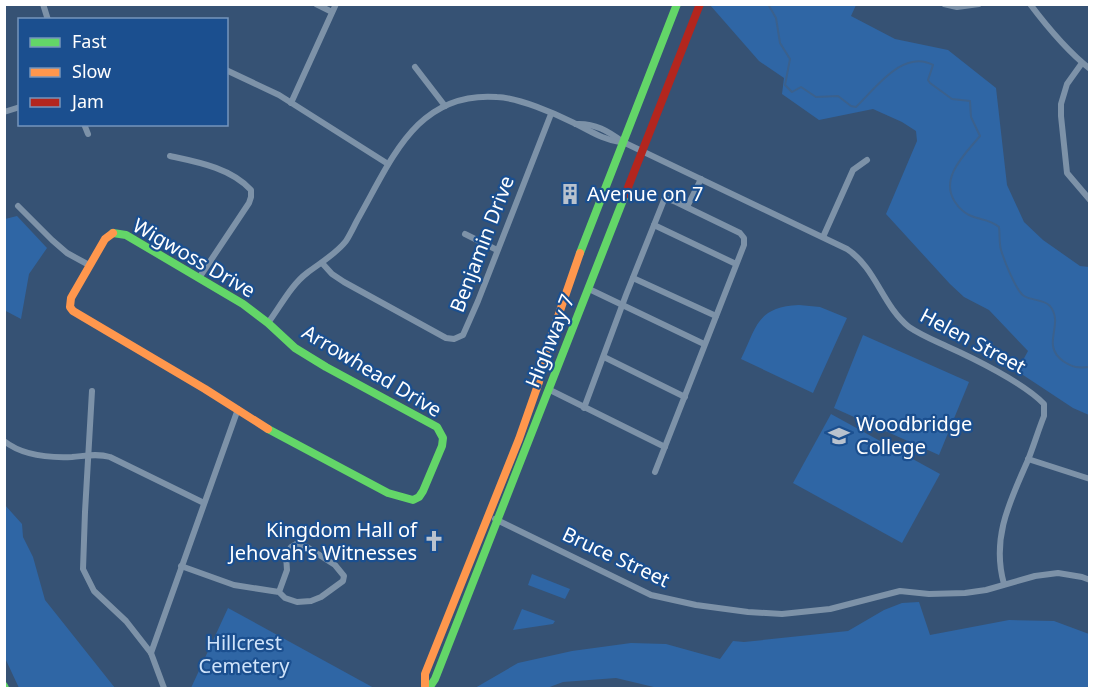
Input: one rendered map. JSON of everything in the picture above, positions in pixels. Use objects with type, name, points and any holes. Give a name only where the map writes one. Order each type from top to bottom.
[{"type":"main road","name":"Highway 7","points":[[427,688],[425,674],[498,495],[539,382],[542,363],[559,312],[677,4]]},
{"type":"main road","name":"Highway 7","points":[[427,688],[435,679],[700,4]]},
{"type":"main road","name":"Wigwoss Drive","points":[[238,409],[74,311],[70,307],[71,298],[109,236],[113,233],[120,233],[243,304],[268,323]]},
{"type":"main road","name":"Arrowhead Drive","points":[[238,409],[303,449],[388,493],[405,499],[412,500],[419,497],[442,446],[443,438],[437,427],[295,348],[268,323]]},
{"type":"street","points":[[316,4],[332,12]]},
{"type":"street","points":[[291,103],[336,4]]},
{"type":"street","points":[[944,4],[957,7],[979,4]]},
{"type":"street","points":[[1030,4],[1052,33],[1089,69]]},
{"type":"street","points":[[1082,63],[1067,84],[1061,104],[1061,116],[1067,173],[1089,200]]},
{"type":"street","points":[[415,67],[445,106]]},
{"type":"street","points":[[228,71],[271,90],[388,164]]},
{"type":"street","name":"Wigwoss Drive","points":[[268,323],[306,273],[322,263],[345,241],[404,138],[417,124],[445,106],[475,97],[498,97],[521,102],[576,124],[588,123],[609,131],[623,142],[643,152]]},
{"type":"street","name":"Benjamin Drive","points":[[322,263],[344,282],[446,338],[454,339],[463,335],[551,114]]},
{"type":"street","points":[[85,126],[88,134]]},
{"type":"street","name":"Helen Street","points":[[643,152],[847,249],[863,262],[891,307],[909,326],[931,340],[975,360],[1031,391],[1044,404],[1044,416],[1005,514],[999,561],[1004,584]]},
{"type":"street","points":[[170,156],[222,170],[240,179],[251,190],[249,203],[199,278]]},
{"type":"street","points":[[823,237],[853,170],[867,160]]},
{"type":"street","points":[[687,207],[701,179]]},
{"type":"street","points":[[584,408],[664,200],[668,199],[687,207],[740,233],[744,238],[744,245],[655,472]]},
{"type":"street","points":[[18,206],[67,253],[90,266]]},
{"type":"street","points":[[654,225],[736,264]]},
{"type":"street","points":[[465,234],[497,250]]},
{"type":"street","points":[[633,278],[716,316]]},
{"type":"street","points":[[589,289],[704,344]]},
{"type":"street","points":[[604,357],[685,397]]},
{"type":"street","points":[[548,389],[665,447]]},
{"type":"street","points":[[92,391],[83,561],[85,574],[94,591],[126,621],[151,653],[164,688]]},
{"type":"street","points":[[151,653],[238,409]]},
{"type":"street","points":[[4,441],[22,451],[37,455],[62,457],[102,455],[118,460],[159,483],[204,503]]},
{"type":"street","points":[[1028,459],[1089,479]]},
{"type":"street","name":"Bruce Street","points":[[488,516],[651,595],[687,604],[733,611],[782,614],[830,609],[900,591],[952,595],[986,590],[1058,573],[1089,580]]},
{"type":"street","points":[[181,566],[234,585],[279,592],[285,598],[297,602],[311,601],[331,592],[343,582],[344,576],[341,570],[312,549],[303,544],[296,544],[286,555],[287,570],[279,592]]},
{"type":"green space","points":[[710,5],[856,5],[851,16],[895,39],[948,50],[996,88],[1007,185],[1024,222],[1043,240],[1080,266],[1089,267],[1089,415],[1073,408],[1017,371],[1028,351],[989,310],[964,297],[950,284],[886,214],[917,141],[916,131],[873,109],[819,120],[782,94],[784,78],[759,61]]},
{"type":"green space","points":[[17,216],[47,248],[29,274],[21,319],[4,310],[5,219]]},
{"type":"green space","points":[[799,305],[820,307],[847,318],[813,393],[741,359],[755,328],[766,314]]},
{"type":"green space","points":[[863,335],[969,382],[939,455],[834,408]]},
{"type":"green space","points":[[831,414],[940,474],[902,543],[793,483]]},
{"type":"green space","points":[[4,504],[22,524],[23,537],[33,557],[45,600],[115,688],[19,688],[5,658]]},
{"type":"green space","points":[[532,574],[570,589],[565,599],[528,585]]},
{"type":"green space","points":[[919,602],[930,635],[1009,620],[1054,621],[1089,634],[1089,688],[658,688],[616,678],[563,682],[547,688],[475,688],[518,663],[572,651],[631,643],[666,644],[720,659],[733,641],[744,642],[848,631],[884,610],[902,603]]},
{"type":"green space","name":"Hillcrest Cemetery","points":[[228,608],[374,688],[191,688]]},
{"type":"green space","points":[[522,609],[555,621],[553,624],[513,630]]},
{"type":"waterway","points":[[768,4],[776,18],[780,43],[790,59],[785,85],[792,92],[801,87],[816,97],[838,96],[856,107],[881,81],[901,66],[922,61],[933,65],[928,80],[930,83],[952,99],[970,101],[971,117],[980,136],[956,167],[950,184],[951,193],[965,213],[999,227],[1001,250],[1017,288],[1024,296],[1050,306],[1054,313],[1053,348],[1056,355],[1073,366],[1090,367]]},
{"type":"traffic: fast","points":[[580,253],[677,4]]},
{"type":"traffic: fast","points":[[429,688],[435,679],[625,195]]},
{"type":"traffic: fast","points":[[113,233],[126,235],[243,304],[295,348],[437,427],[443,438],[442,446],[423,491],[413,500],[388,493],[268,429]]},
{"type":"traffic: slow","points":[[113,233],[105,239],[71,298],[70,307],[73,311],[268,429]]},
{"type":"traffic: slow","points":[[425,688],[425,674],[519,439],[539,382],[542,363],[580,253]]},
{"type":"traffic: jam","points":[[625,195],[700,4]]},
{"type":"place","name":"Avenue on 7","points":[[570,194]]},
{"type":"place","name":"Woodbridge College","points":[[839,436]]},
{"type":"place","name":"Kingdom Hall of Jehovah's Witnesses","points":[[434,541]]}]
